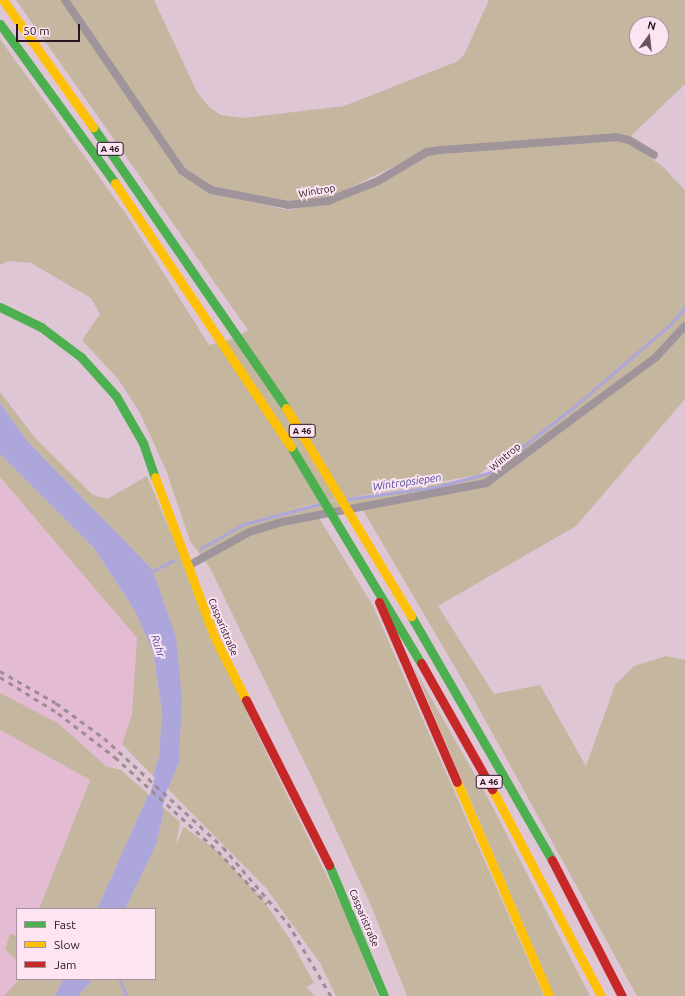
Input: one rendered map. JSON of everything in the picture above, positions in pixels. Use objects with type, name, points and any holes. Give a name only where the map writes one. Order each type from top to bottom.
[{"type":"main road","name":"A 46","points":[[3,0],[215,300],[305,436],[383,565],[531,820],[622,996]]},
{"type":"main road","name":"A 46","points":[[0,24],[87,142],[201,310],[369,573],[532,860],[601,996]]},
{"type":"main road","name":"Casparistraße","points":[[0,307],[64,342],[98,374],[116,396],[158,477],[188,566],[215,638],[322,849],[384,996]]},
{"type":"main road","points":[[369,573],[391,636],[549,996]]},
{"type":"street","name":"Wintrop","points":[[65,0],[182,171],[210,190],[288,204],[328,201],[378,181],[427,152],[441,150],[616,137],[629,140],[654,156]]},
{"type":"street","name":"Wintrop","points":[[188,566],[249,532],[282,522],[486,484],[656,357],[685,326]]},
{"type":"shaded area","points":[[16,0],[154,0],[197,92],[209,107],[221,115],[243,118],[344,106],[456,62],[464,55],[489,0],[685,0],[685,84],[631,136],[429,149],[335,195],[295,204],[208,185],[207,193],[288,210],[337,202],[430,153],[615,140],[628,143],[661,165],[685,190],[685,399],[576,526],[438,606],[494,694],[540,685],[586,766],[615,685],[634,666],[666,656],[685,660],[685,996],[637,996],[473,698],[363,510],[319,518],[373,606],[544,996],[407,996],[372,908],[315,784],[210,568],[190,541],[166,470],[139,411],[118,379],[82,340],[100,314],[91,298],[31,263],[8,261],[0,265],[0,39],[128,217],[209,345],[236,338],[248,330]],"holes":[[[517,447],[485,476],[258,514],[478,475]]]},
{"type":"shaded area","points":[[0,392],[36,439],[93,495],[107,499],[147,476],[251,722],[349,921],[378,996],[336,996],[320,963],[266,888],[168,789],[179,762],[182,700],[152,569],[28,442],[0,403]]},
{"type":"shaded area","points":[[0,454],[94,548],[135,611],[153,652],[162,712],[159,757],[153,776],[122,744],[132,714],[137,638],[0,477]]},
{"type":"shaded area","points":[[0,477],[137,638],[132,714],[115,766],[107,766],[58,723],[0,693]]},
{"type":"shaded area","points":[[414,668],[488,798],[590,996],[554,996]]},
{"type":"shaded area","points":[[0,693],[58,723],[106,766],[121,770],[180,822],[176,844],[184,827],[217,851],[263,900],[290,939],[314,983],[306,987],[315,996],[78,996],[92,980],[156,980],[156,908],[125,908],[156,845],[164,810],[148,795],[97,908],[39,908],[90,780],[0,730]]},
{"type":"shaded area","points":[[0,730],[90,780],[39,908],[16,908],[16,936],[10,934],[5,949],[16,960],[16,980],[18,980],[4,996],[0,996]]},
{"type":"shaded area","points":[[10,934],[16,936],[16,960],[5,949]]},
{"type":"shaded area","points":[[18,980],[63,980],[55,996],[4,996]]},
{"type":"water","points":[[0,403],[28,442],[152,569],[176,637],[182,700],[179,762],[168,789],[153,776],[159,757],[162,712],[153,652],[135,611],[94,548],[0,454]]},
{"type":"water","points":[[148,795],[164,810],[156,845],[125,908],[97,908]]},
{"type":"water","points":[[63,980],[92,980],[78,996],[55,996]]},
{"type":"waterway","name":"Wintropsiepen","points":[[348,499],[436,487],[489,473],[575,406],[670,325],[685,307]]},
{"type":"waterway","name":"Wintropsiepen","points":[[200,549],[244,524],[320,504]]},
{"type":"waterway","points":[[151,572],[173,561]]},
{"type":"waterway","name":"Ruhr","points":[[150,821],[166,763]]},
{"type":"waterway","points":[[120,980],[127,996]]},
{"type":"railway","points":[[0,671],[56,703],[104,738],[223,847],[288,923],[331,996]]},
{"type":"railway","points":[[0,677],[58,713],[115,757],[218,851],[267,904]]},
{"type":"traffic: fast","points":[[0,24],[115,183]]},
{"type":"traffic: fast","points":[[93,127],[286,408]]},
{"type":"traffic: fast","points":[[0,307],[41,327],[81,357],[116,396],[143,443],[155,477]]},
{"type":"traffic: fast","points":[[291,447],[421,663]]},
{"type":"traffic: fast","points":[[411,616],[552,860]]},
{"type":"traffic: fast","points":[[329,865],[384,996]]},
{"type":"traffic: slow","points":[[3,0],[93,127]]},
{"type":"traffic: slow","points":[[115,183],[291,447]]},
{"type":"traffic: slow","points":[[286,408],[411,616]]},
{"type":"traffic: slow","points":[[155,477],[215,638],[246,700]]},
{"type":"traffic: slow","points":[[457,782],[549,996]]},
{"type":"traffic: slow","points":[[492,789],[601,996]]},
{"type":"traffic: jam","points":[[379,602],[457,782]]},
{"type":"traffic: jam","points":[[421,663],[492,789]]},
{"type":"traffic: jam","points":[[246,700],[329,865]]},
{"type":"traffic: jam","points":[[552,860],[622,996]]}]
